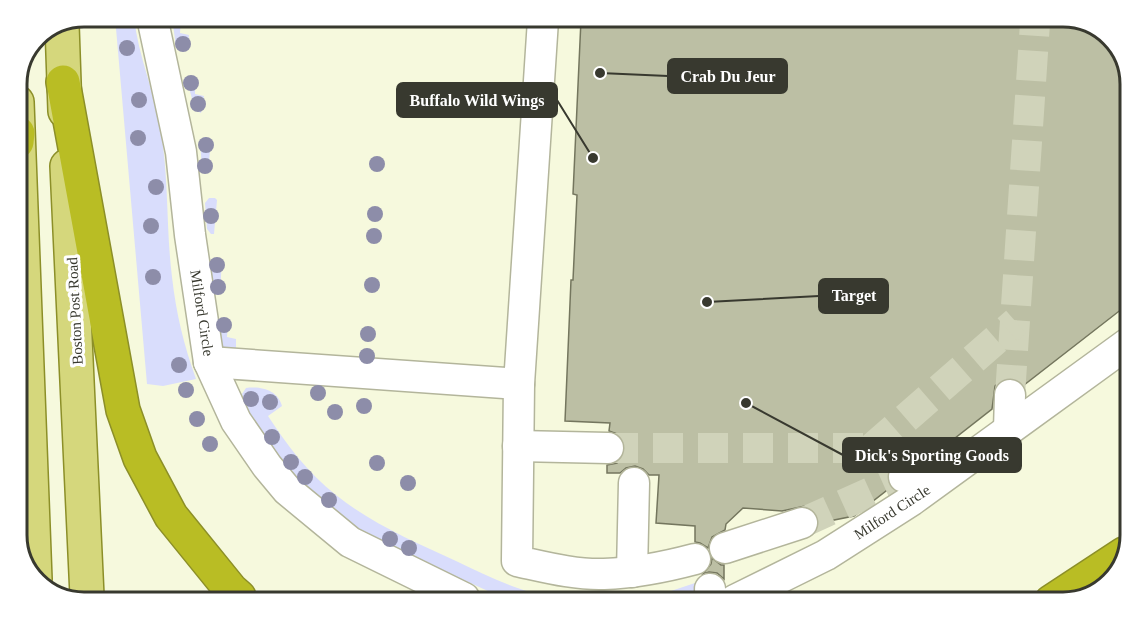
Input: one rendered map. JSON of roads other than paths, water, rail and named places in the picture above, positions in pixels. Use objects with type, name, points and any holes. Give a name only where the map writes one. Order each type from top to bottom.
[{"type":"highway","points":[[63,82],[123,410],[140,458],[171,516],[234,592]]},
{"type":"highway","points":[[1067,592],[1112,563]]},
{"type":"highway","points":[[1063,592],[1079,585]]},
{"type":"main road","name":"Boston Post Road","points":[[62,31],[87,592]]},
{"type":"main road","points":[[27,378],[34,562]]},
{"type":"street","name":"Milford Circle","points":[[154,27],[181,152],[190,235],[209,362],[236,421],[267,466],[287,490],[350,542],[452,592]]},
{"type":"street","points":[[543,27],[519,384],[517,561],[573,572],[602,574],[650,570],[695,559]]},
{"type":"street","name":"Milford Circle","points":[[729,592],[826,555],[912,500],[930,468],[1009,430],[1120,349]]},
{"type":"street","points":[[209,362],[519,384]]},
{"type":"street","points":[[1009,430],[1010,395]]},
{"type":"street","points":[[518,446],[608,448]]},
{"type":"street","points":[[632,572],[634,483]]},
{"type":"street","points":[[725,548],[802,523]]},
{"type":"tunnel","points":[[1010,395],[1035,27]]},
{"type":"tunnel","points":[[872,448],[1016,322]]},
{"type":"tunnel","points":[[608,448],[872,448],[924,462]]},
{"type":"tunnel","points":[[802,523],[904,477]]},
{"type":"place","name":"Crab Du Jeur","points":[[600,73]]},
{"type":"place","name":"Buffalo Wild Wings","points":[[593,158]]},
{"type":"place","name":"Target","points":[[707,302]]},
{"type":"place","name":"Dick's Sporting Goods","points":[[746,403]]}]
